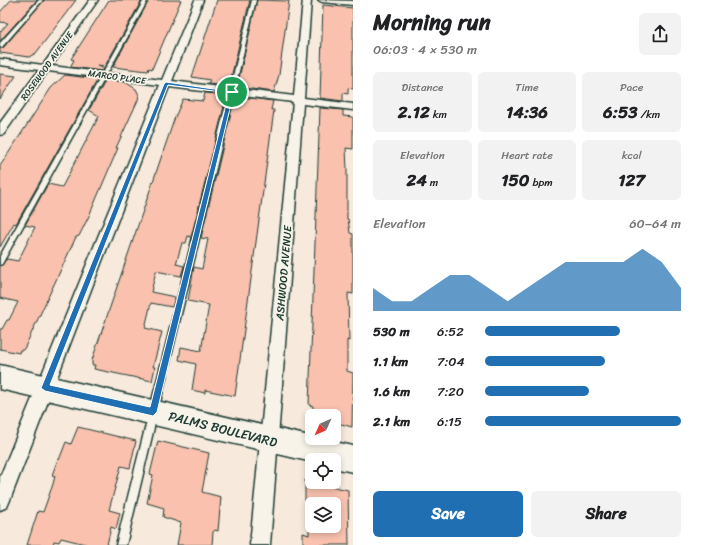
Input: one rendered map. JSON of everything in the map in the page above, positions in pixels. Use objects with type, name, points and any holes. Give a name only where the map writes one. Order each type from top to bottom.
[{"type":"street","name":"ROSEWOOD AVENUE","points":[[0,132],[94,0]]},
{"type":"street","points":[[0,500],[199,0]]},
{"type":"street","name":"ASHWOOD AVENUE","points":[[260,545],[307,0]]},
{"type":"street","points":[[322,0],[353,3]]},
{"type":"street","name":"MARCO PLACE","points":[[0,62],[353,108]]},
{"type":"street","name":"PALMS BOULEVARD","points":[[0,377],[153,412],[270,441],[353,459]]},
{"type":"lane","points":[[0,46],[41,0]]},
{"type":"lane","points":[[0,262],[146,0]]},
{"type":"lane","points":[[121,545],[254,0]]},
{"type":"building","points":[[11,0],[37,0],[0,41],[0,32],[8,23],[0,22],[0,12]]},
{"type":"building","points":[[44,0],[76,0],[36,53],[29,57],[0,53],[0,48],[3,48]]},
{"type":"building","points":[[109,0],[142,0],[105,66],[97,65],[104,69],[102,71],[70,67],[74,60],[71,59]]},
{"type":"building","points":[[149,0],[181,0],[152,69],[149,68],[148,71],[113,67]]},
{"type":"building","points":[[217,0],[250,0],[229,86],[208,84],[210,80],[192,77]]},
{"type":"building","points":[[257,0],[289,1],[279,75],[274,92],[237,87]]},
{"type":"building","points":[[323,5],[353,8],[353,89],[348,88],[348,94],[343,93],[343,101],[320,98]]},
{"type":"building","points":[[0,74],[16,76],[0,99]]},
{"type":"building","points":[[65,75],[98,79],[16,224],[14,223],[0,247],[0,166],[51,88]]},
{"type":"building","points":[[106,80],[125,82],[136,89],[139,95],[138,100],[116,148],[118,148],[89,216],[79,236],[76,237],[25,347],[23,350],[20,350],[19,353],[0,349],[0,329],[2,329],[7,320],[9,320],[18,302],[0,298],[0,266],[7,259],[18,261],[35,227],[25,225],[48,184],[62,187],[99,116],[89,110]]},
{"type":"building","points":[[205,93],[227,95],[191,237],[188,236],[186,243],[182,243],[176,264],[184,266],[181,276],[156,271],[151,292],[175,297],[172,307],[151,303],[145,328],[162,332],[153,367],[155,367],[152,381],[94,369],[95,365],[92,365],[92,360],[175,117],[183,99],[203,101]]},
{"type":"building","points":[[235,96],[273,101],[271,110],[274,110],[235,396],[205,390],[205,393],[192,390],[196,364],[179,360],[181,347],[201,351],[209,305],[188,301],[194,267],[202,269],[208,239],[201,238]]},
{"type":"building","points":[[320,108],[343,110],[343,116],[353,117],[353,149],[346,148],[347,219],[350,233],[353,234],[353,294],[348,293],[349,341],[347,340],[347,371],[353,373],[352,427],[341,424],[341,409],[313,409],[313,406],[309,405]]},
{"type":"building","points":[[78,427],[136,441],[130,468],[121,466],[109,510],[120,513],[116,529],[111,527],[107,545],[89,545],[61,538],[59,542],[54,541],[53,545],[27,545],[38,511],[43,512],[53,484],[55,476],[52,475],[58,459],[59,460],[66,442],[71,444]]},
{"type":"building","points":[[158,441],[209,453],[202,492],[221,497],[218,531],[215,530],[213,532],[212,545],[177,545],[181,523],[163,517],[164,508],[147,503],[153,475],[150,474]]},
{"type":"building","points":[[341,488],[348,490],[349,545],[303,545],[303,533],[309,535],[309,533],[341,533],[341,497],[305,497],[305,489]]},
{"type":"route","points":[[166,84],[232,92],[153,412],[45,388],[166,84]]}]
